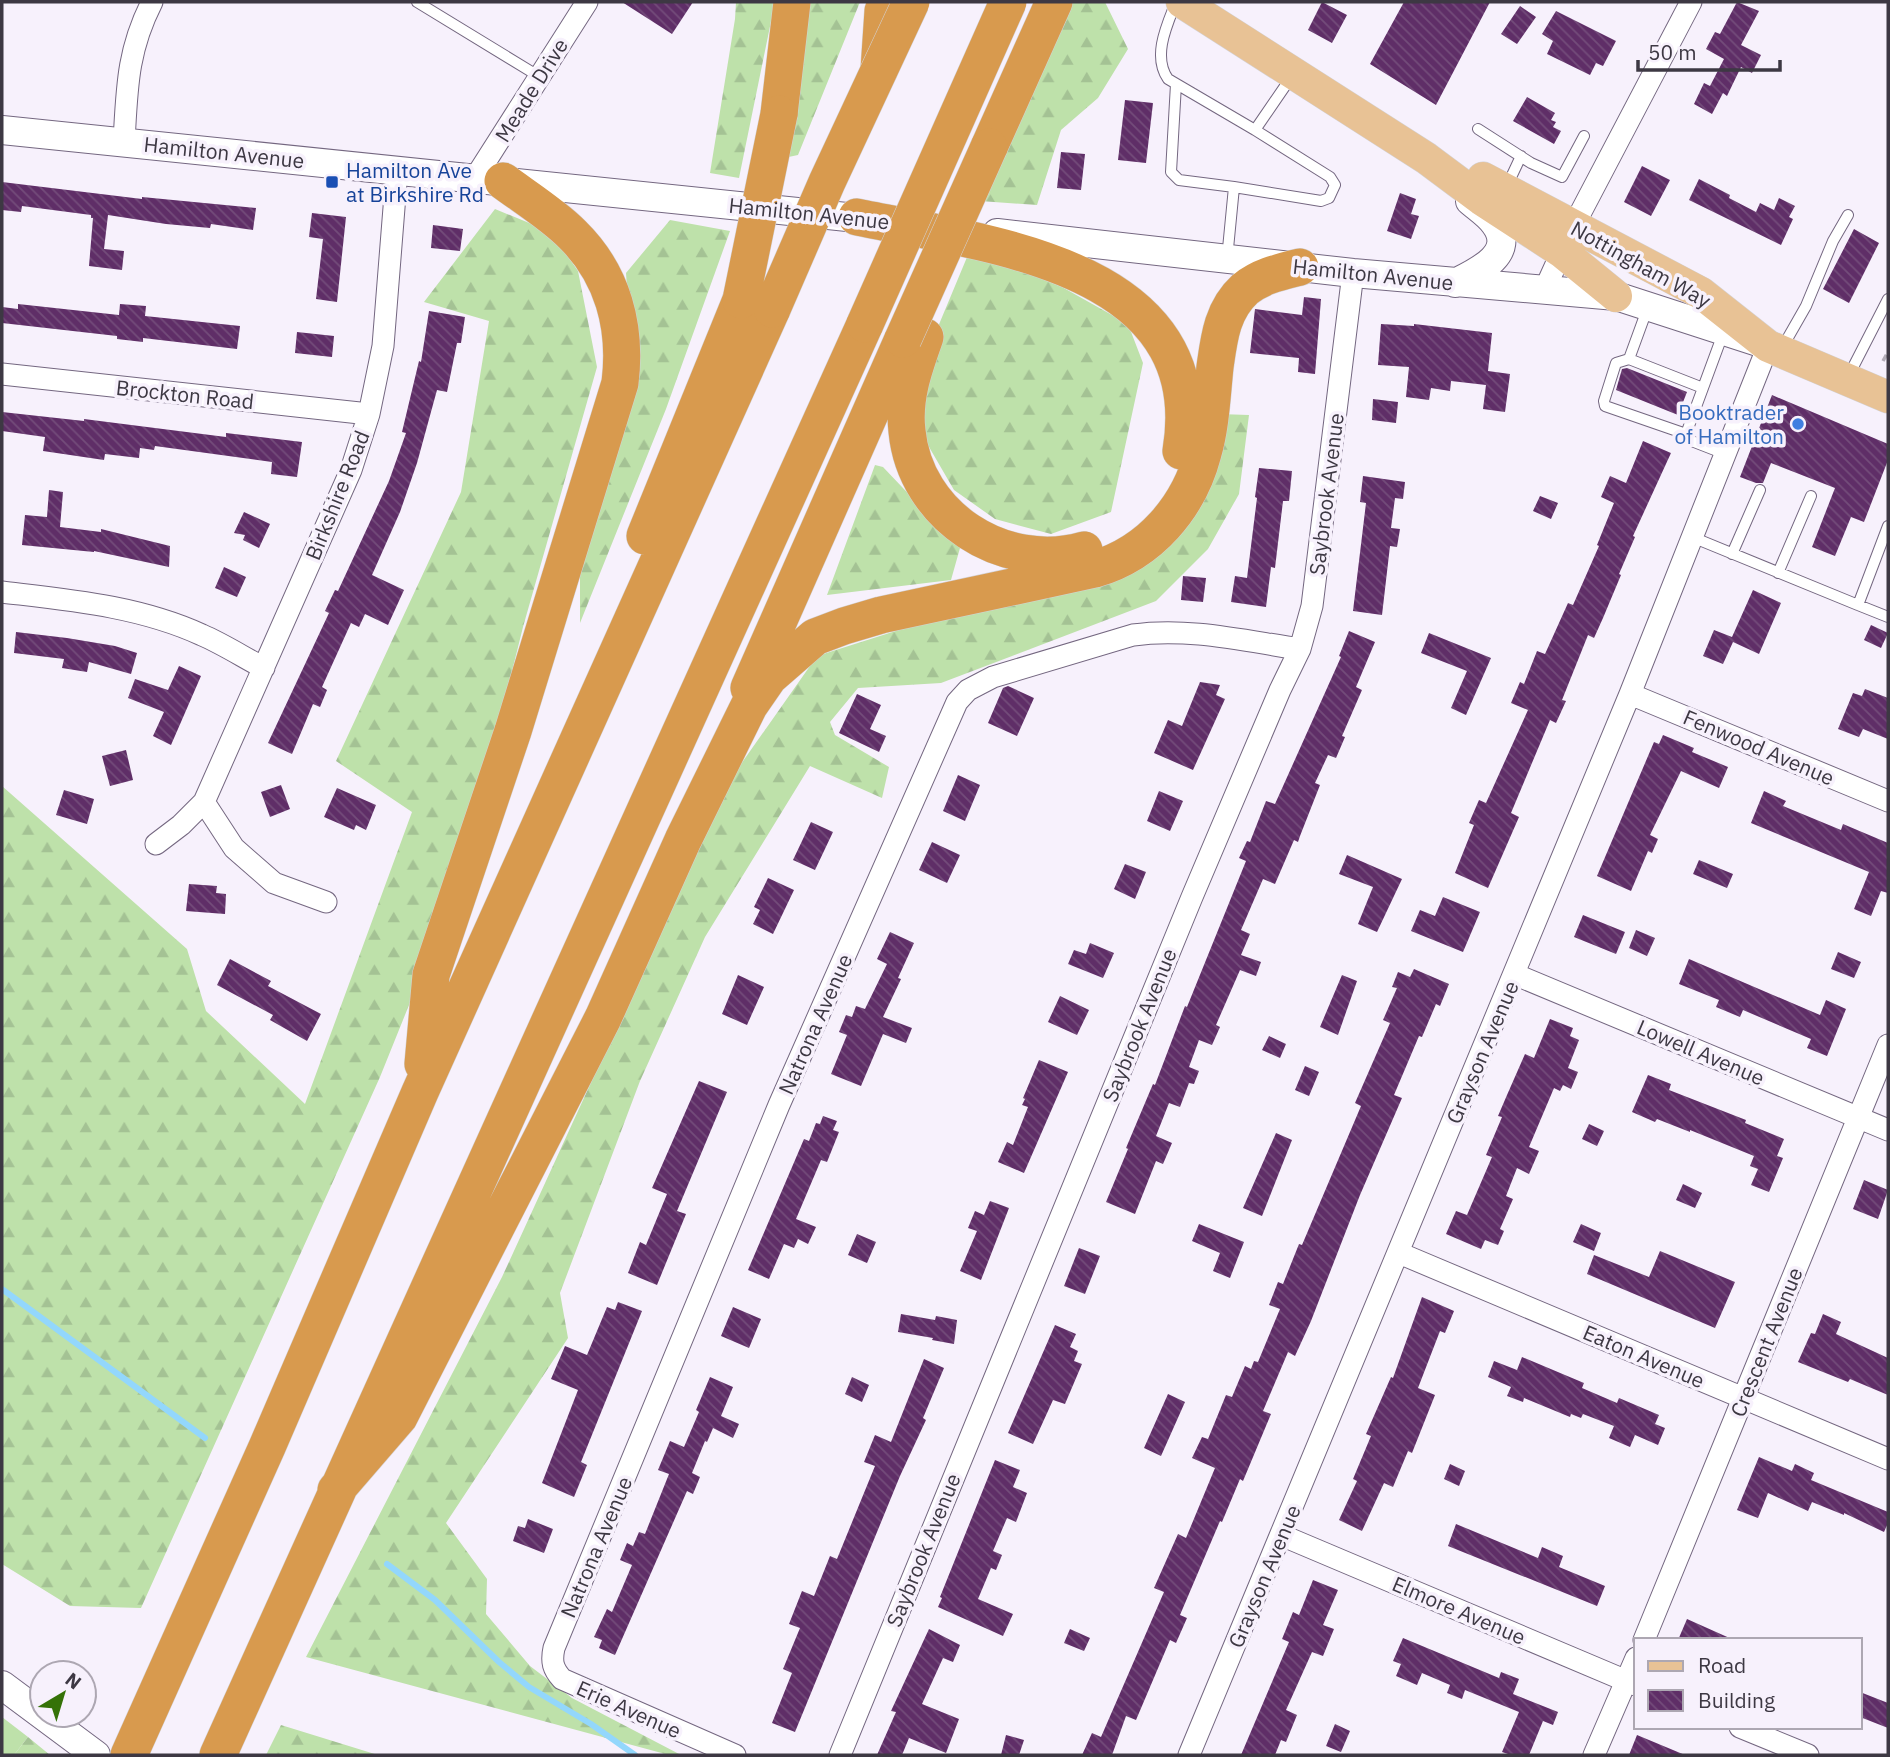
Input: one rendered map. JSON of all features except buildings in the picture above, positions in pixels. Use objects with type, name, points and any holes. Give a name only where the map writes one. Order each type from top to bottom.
[{"type":"highway","points":[[756,305],[792,2]]},
{"type":"highway","points":[[878,73],[883,10],[887,2]]},
{"type":"highway","points":[[129,1755],[267,1447],[465,992],[756,305],[827,182],[911,2]]},
{"type":"highway","points":[[218,1755],[1008,2]]},
{"type":"highway","points":[[701,806],[761,660],[914,338],[989,147],[1054,2]]},
{"type":"highway","points":[[420,1092],[430,975],[513,731],[620,383],[623,360],[622,331],[615,301],[590,253],[571,233],[489,179]]},
{"type":"highway","points":[[857,217],[1012,248],[1086,279],[1136,310],[1170,351],[1181,378],[1185,402],[1181,452],[1172,477],[1157,502],[1140,520],[1118,536],[1096,547],[1070,554],[1044,556],[1017,553],[989,544],[961,528],[942,510],[926,488],[913,461],[906,433],[914,338]]},
{"type":"highway","points":[[336,1490],[398,1417],[603,1018],[682,840],[756,696],[769,677],[815,637],[881,615],[1118,562],[1167,525],[1194,481],[1204,450],[1221,328],[1230,307],[1244,290],[1258,279],[1300,267]]},
{"type":"main road","name":"Nottingham Way","points":[[1182,2],[1426,158],[1481,199],[1568,240],[1701,293],[1774,348],[1888,397]]},
{"type":"main road","name":"Hamilton Avenue","points":[[2,130],[857,217],[1353,273],[1616,296],[1774,348]]},
{"type":"main road","name":"Nottingham Way","points":[[1426,158],[1480,177],[1505,190],[1568,240],[1616,296]]},
{"type":"main road","points":[[1426,158],[1495,223],[1502,237],[1500,250],[1494,260],[1483,270],[1455,283]]},
{"type":"main road","points":[[2,1685],[28,1704]]},
{"type":"main road","points":[[61,1729],[96,1755]]},
{"type":"street","points":[[124,142],[131,54],[139,27],[152,2]]},
{"type":"street","name":"Meade Drive","points":[[489,179],[540,76],[587,2]]},
{"type":"street","points":[[1544,291],[1691,2]]},
{"type":"street","name":"Birkshire Road","points":[[156,844],[181,825],[204,802],[351,470],[369,414],[383,346],[397,170]]},
{"type":"street","name":"Saybrook Avenue","points":[[839,1755],[1192,897],[1300,649],[1312,606],[1353,273]]},
{"type":"street","name":"Grayson Avenue","points":[[1189,1755],[1630,694],[1725,454],[1774,348]]},
{"type":"street","name":"Brockton Road","points":[[2,374],[369,414]]},
{"type":"street","points":[[2,592],[101,604],[141,613],[202,635],[264,668]]},
{"type":"street","name":"Natrona Avenue","points":[[562,1679],[552,1660],[554,1648],[779,1105],[957,702],[968,690],[993,677],[1133,635],[1183,632],[1300,649]]},
{"type":"street","name":"Fenwood Avenue","points":[[1630,694],[1888,801]]},
{"type":"street","points":[[204,802],[234,848],[274,883],[326,902]]},
{"type":"street","name":"Lowell Avenue","points":[[1514,974],[1888,1130]]},
{"type":"street","name":"Crescent Avenue","points":[[1645,1638],[1888,1045]]},
{"type":"street","name":"Eaton Avenue","points":[[1399,1253],[1888,1459]]},
{"type":"street","name":"Elmore Avenue","points":[[1282,1535],[1632,1683]]},
{"type":"street","name":"Erie Avenue","points":[[562,1679],[735,1755]]},
{"type":"street","points":[[1594,1755],[1632,1683]]},
{"type":"street","points":[[1745,1729],[1808,1755]]},
{"type":"lane","points":[[417,2],[540,76]]},
{"type":"lane","points":[[1176,2],[1163,38],[1161,70],[1168,79],[1330,177],[1335,185],[1329,198],[1321,201],[1180,180],[1171,172],[1176,84]]},
{"type":"lane","points":[[1255,130],[1294,74]]},
{"type":"lane","points":[[1478,130],[1562,177],[1584,135]]},
{"type":"lane","points":[[1505,190],[1521,156]]},
{"type":"lane","points":[[1227,259],[1234,187]]},
{"type":"lane","points":[[1774,348],[1806,306],[1847,215]]},
{"type":"lane","points":[[1847,379],[1888,299]]},
{"type":"lane","points":[[1629,359],[1648,307]]},
{"type":"lane","points":[[1686,434],[1724,331]]},
{"type":"lane","points":[[1703,388],[1629,359],[1616,363],[1604,401],[1605,406],[1686,434],[1689,440],[1725,454]]},
{"type":"lane","points":[[1732,554],[1760,490]]},
{"type":"lane","points":[[1778,573],[1811,496]]},
{"type":"lane","points":[[1858,605],[1888,526]]},
{"type":"lane","points":[[1692,537],[1888,617]]},
{"type":"path","points":[[1883,361],[1888,352]]},
{"type":"green space","points":[[736,2],[775,2],[739,178],[710,173]]},
{"type":"green space","points":[[805,2],[860,2],[798,155],[779,159]]},
{"type":"green space","points":[[1066,2],[1105,2],[1128,49],[1098,98],[1061,130],[1037,205],[980,201]]},
{"type":"green space","points":[[495,209],[551,232],[578,271],[597,367],[523,627],[461,876],[380,1077],[141,1608],[70,1606],[2,1564],[2,786],[187,949],[206,1011],[305,1104],[412,812],[336,761],[461,492],[489,321],[424,302]]},
{"type":"green space","points":[[670,220],[730,231],[666,409],[580,623],[580,570],[632,364],[626,273]]},
{"type":"green space","points":[[970,250],[1062,287],[1128,324],[1143,363],[1111,512],[1051,534],[995,519],[954,490],[918,428],[935,334]]},
{"type":"green space","points":[[1219,414],[1249,415],[1239,494],[1208,549],[1156,601],[941,683],[858,688],[830,722],[835,735],[889,767],[882,798],[810,766],[705,937],[640,1081],[560,1293],[568,1338],[446,1523],[487,1579],[486,1614],[530,1666],[572,1698],[681,1755],[669,1755],[306,1657],[502,1277],[729,781],[817,656],[968,608],[1141,560]]},
{"type":"green space","points":[[875,465],[883,467],[960,548],[951,580],[827,595]]},
{"type":"green space","points":[[2,1717],[28,1737],[14,1755],[2,1755]]},
{"type":"green space","points":[[281,1725],[378,1755],[266,1755]]},
{"type":"green space","points":[[28,1737],[50,1755],[14,1755]]},
{"type":"waterway","points":[[2,1289],[205,1438]]},
{"type":"waterway","points":[[387,1564],[435,1600],[529,1687],[591,1724],[635,1755]]},
{"type":"place","name":"Hamilton Ave at Birkshire Rd","points":[[332,182]]},
{"type":"place","name":"Booktrader of Hamilton","points":[[1798,424]]}]
